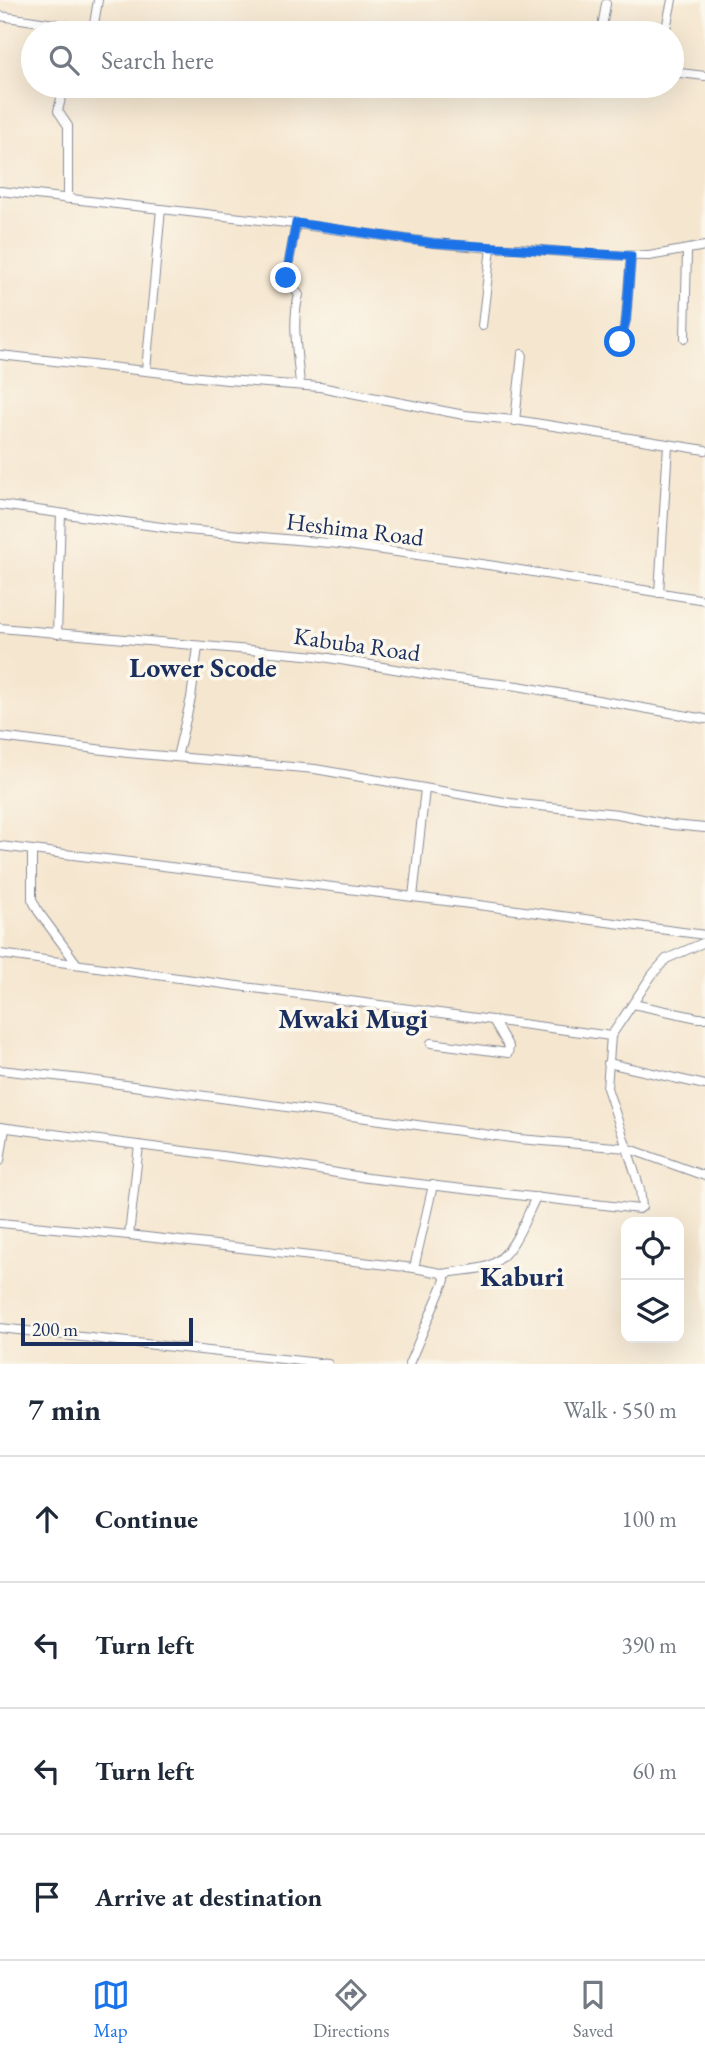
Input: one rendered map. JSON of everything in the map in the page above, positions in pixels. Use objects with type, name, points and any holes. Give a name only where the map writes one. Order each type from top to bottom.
[{"type":"street","points":[[94,21],[98,0]]},
{"type":"street","points":[[668,21],[672,0]]},
{"type":"street","points":[[603,21],[606,4]]},
{"type":"street","points":[[0,16],[27,21]]},
{"type":"street","points":[[684,73],[705,76]]},
{"type":"street","points":[[61,98],[58,111],[68,126],[68,199]]},
{"type":"street","points":[[0,191],[296,223],[433,243],[491,248],[649,256],[705,246]]},
{"type":"street","points":[[146,370],[161,209]]},
{"type":"street","points":[[296,223],[286,278],[299,295],[296,334],[300,385]]},
{"type":"street","points":[[482,326],[491,248]]},
{"type":"street","points":[[685,338],[687,251]]},
{"type":"street","points":[[620,342],[626,320],[631,256]]},
{"type":"street","points":[[515,421],[522,354]]},
{"type":"street","points":[[0,355],[348,391],[464,415],[705,450]]},
{"type":"street","points":[[659,593],[668,445]]},
{"type":"street","name":"Heshima Road","points":[[0,505],[176,529],[340,544],[705,600]]},
{"type":"street","points":[[57,634],[61,513]]},
{"type":"street","name":"Kabuba Road","points":[[0,628],[329,657],[448,678],[518,686],[705,719]]},
{"type":"street","points":[[177,757],[191,698],[198,646]]},
{"type":"street","points":[[0,737],[128,753],[316,769],[522,805],[618,814],[672,825],[705,828]]},
{"type":"street","points":[[413,897],[425,789]]},
{"type":"street","points":[[0,846],[705,935]]},
{"type":"street","points":[[33,850],[32,899],[77,964]]},
{"type":"street","points":[[0,1161],[2,1128],[367,1178],[641,1208],[640,1189],[607,1088],[611,1036],[666,959],[705,942]]},
{"type":"street","points":[[0,954],[611,1036]]},
{"type":"street","points":[[633,1004],[705,1018]]},
{"type":"street","points":[[431,1043],[508,1053],[509,1047],[493,1020]]},
{"type":"street","points":[[608,1063],[705,1085]]},
{"type":"street","points":[[0,1070],[557,1144],[626,1148],[705,1173]]},
{"type":"street","points":[[129,1235],[139,1145]]},
{"type":"street","points":[[414,1268],[433,1185]]},
{"type":"street","points":[[0,1223],[129,1235],[414,1268],[444,1274],[487,1267],[500,1260],[514,1241],[536,1197]]},
{"type":"street","points":[[409,1364],[445,1280],[444,1274]]},
{"type":"street","points":[[0,1328],[328,1364]]},
{"type":"district","name":"Lower Scode","points":[[203,667]]},
{"type":"district","name":"Mwaki Mugi","points":[[353,1018]]},
{"type":"district","name":"Kaburi","points":[[522,1276]]},
{"type":"route","points":[[286,278],[296,223],[433,243],[631,256],[626,320],[620,342]]}]
